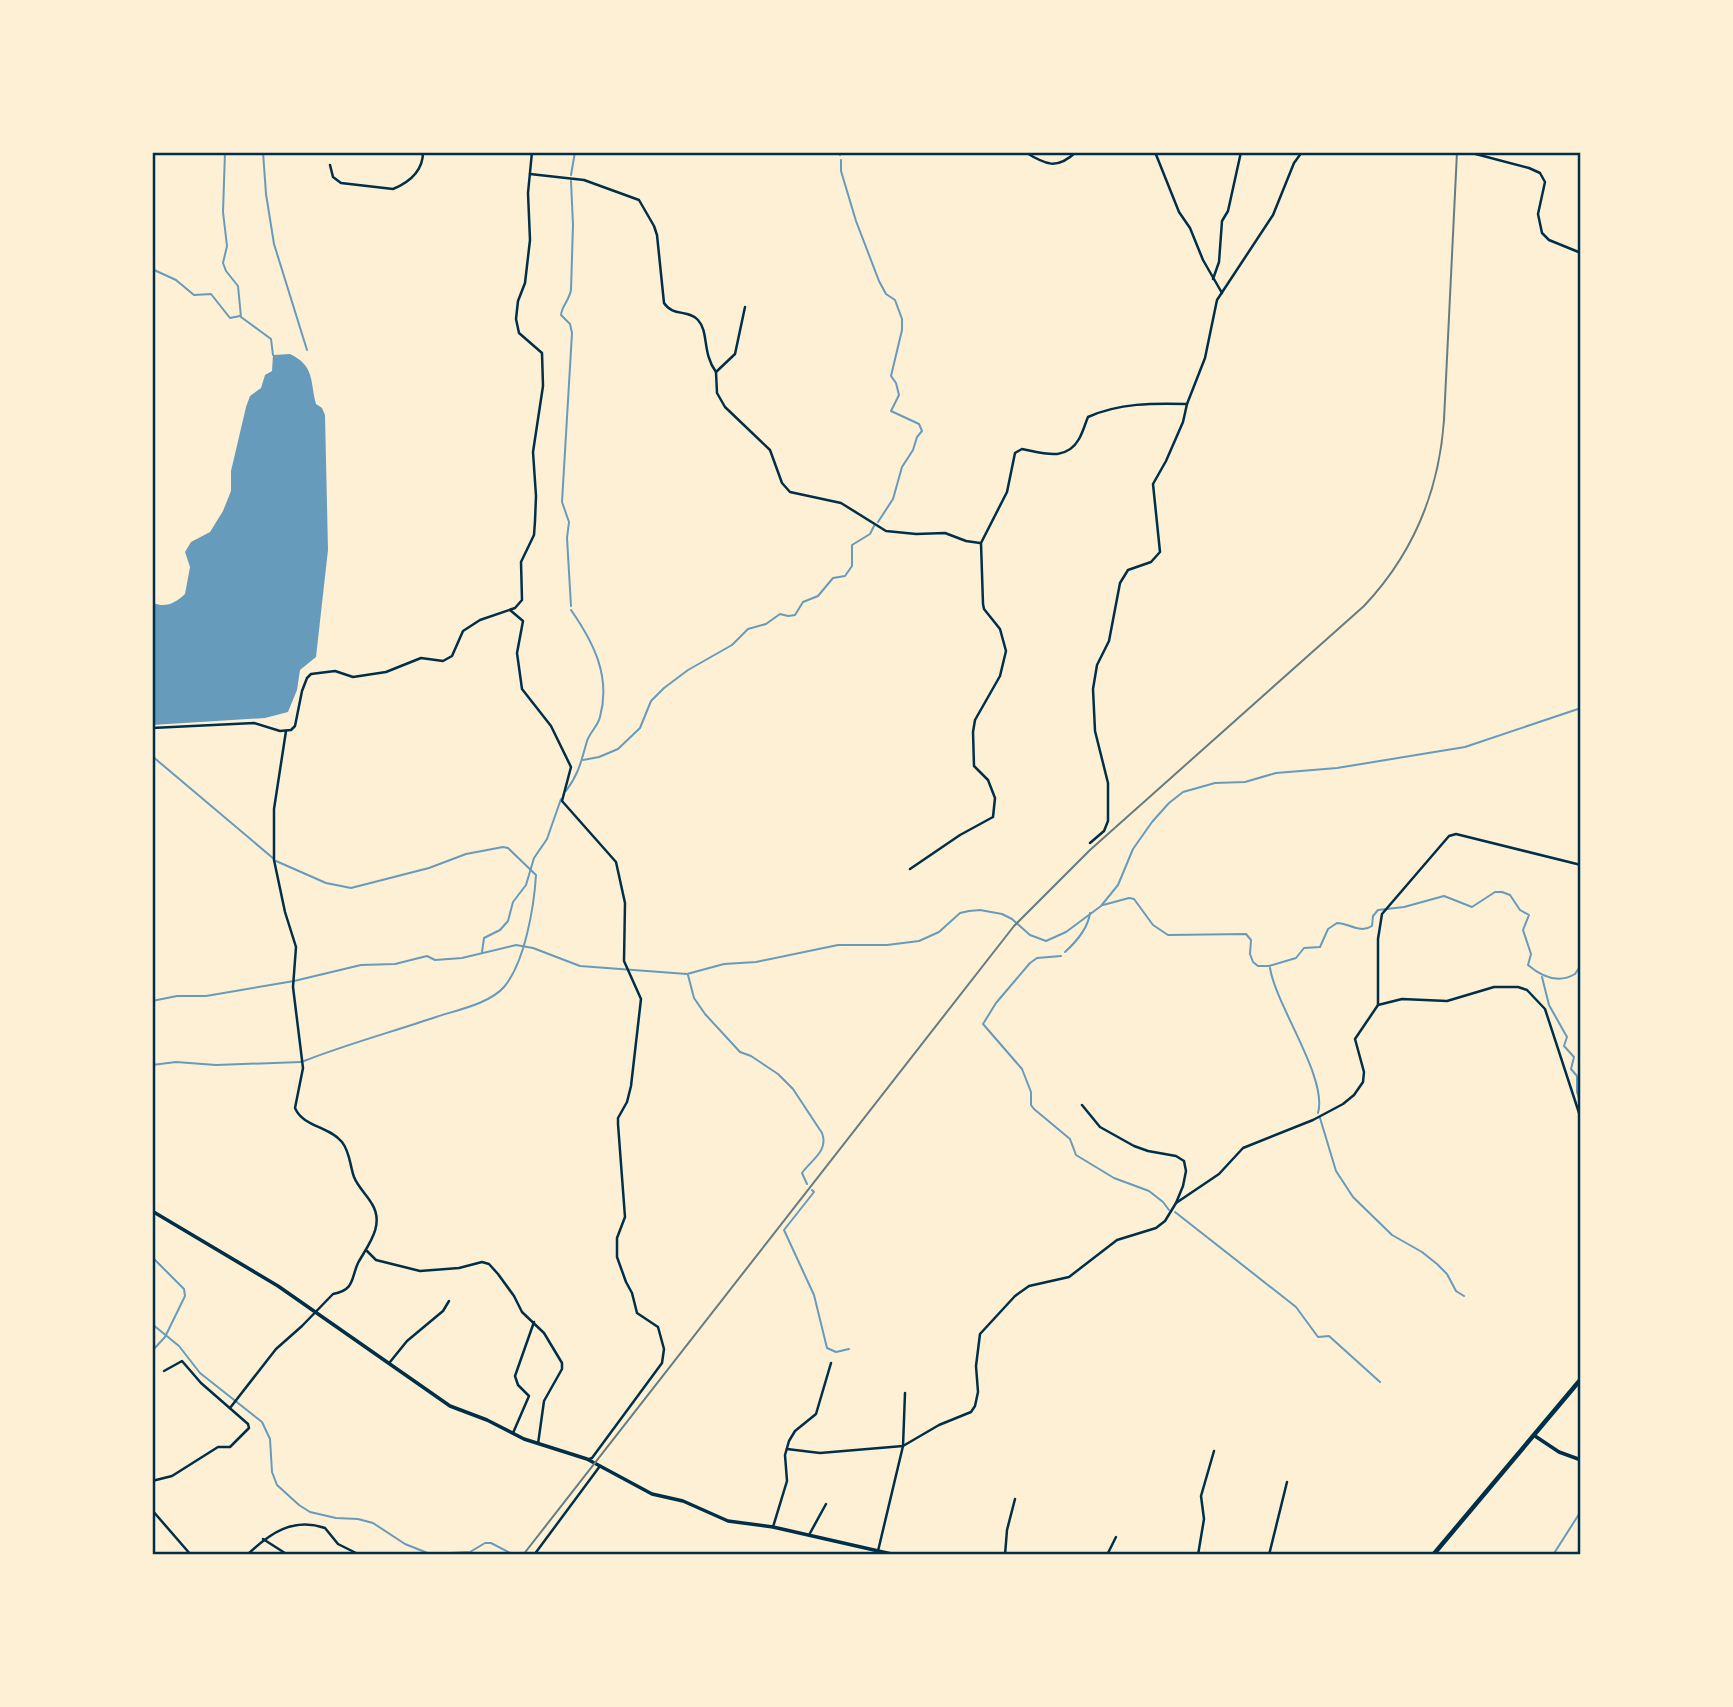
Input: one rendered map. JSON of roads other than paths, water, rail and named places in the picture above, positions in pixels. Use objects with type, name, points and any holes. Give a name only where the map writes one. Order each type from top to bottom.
[{"type":"main road","points":[[1433,1555],[1581,1379]]},
{"type":"street","points":[[330,165],[333,177],[341,183],[393,189],[417,173],[423,162],[423,152]]},
{"type":"street","points":[[152,728],[254,723],[286,731],[295,726],[302,691],[311,674],[335,671],[353,677],[386,671],[421,658],[443,661],[452,656],[463,631],[480,620],[510,610],[522,600],[521,562],[534,536],[537,496],[533,452],[543,386],[541,353],[519,333],[516,319],[518,301],[525,283],[530,240],[532,152]]},
{"type":"street","points":[[1025,152],[1041,161],[1054,164],[1066,162],[1076,152]]},
{"type":"street","points":[[1155,152],[1179,212],[1190,228],[1202,260],[1222,292]]},
{"type":"street","points":[[1213,279],[1219,262],[1222,221],[1228,211],[1241,152]]},
{"type":"street","points":[[1090,843],[1104,831],[1108,821],[1108,783],[1092,700],[1095,672],[1109,641],[1117,594],[1125,574],[1132,568],[1151,562],[1160,552],[1153,484],[1173,447],[1205,358],[1213,314],[1222,292],[1273,215],[1294,163],[1302,152]]},
{"type":"street","points":[[1468,152],[1529,167],[1540,173],[1545,182],[1538,214],[1542,233],[1549,240],[1581,253]]},
{"type":"street","points":[[530,174],[584,180],[639,200],[657,235],[664,303],[670,310],[689,314],[698,320],[704,329],[707,357],[716,372],[717,393],[725,407],[770,450],[782,483],[790,492],[841,503],[886,531],[945,533],[981,543]]},
{"type":"street","points":[[716,372],[735,354],[744,307]]},
{"type":"street","points":[[910,869],[993,817],[995,811],[991,786],[974,766],[973,732],[975,720],[1000,676],[1006,651],[1000,629],[984,610],[981,543],[1007,492],[1012,461],[1018,450],[1049,455],[1063,453],[1079,440],[1088,417],[1112,409],[1143,404],[1187,404]]},
{"type":"street","points":[[510,610],[523,621],[517,653],[522,689],[557,736],[571,767],[562,802],[616,862],[625,904],[624,961],[641,999],[631,1086],[627,1102],[618,1118],[625,1217],[617,1238],[617,1257],[637,1313],[658,1327],[663,1341],[664,1357],[660,1367],[636,1400],[592,1458],[587,1459]]},
{"type":"street","points":[[230,1408],[276,1349],[333,1294],[340,1293],[352,1283],[377,1222],[376,1211],[355,1180],[345,1147],[330,1132],[306,1121],[295,1108],[303,1068],[293,987],[296,947],[274,860],[274,809],[286,731]]},
{"type":"street","points":[[1177,1203],[1219,1174],[1243,1148],[1313,1120],[1354,1095],[1363,1082],[1364,1072],[1355,1039],[1378,1005],[1378,939],[1382,914],[1451,834],[1581,864]]},
{"type":"street","points":[[1378,1005],[1402,999],[1447,1001],[1494,987],[1518,987],[1527,990],[1545,1009],[1581,1119]]},
{"type":"street","points":[[787,1449],[820,1452],[903,1446],[934,1427],[968,1414],[973,1410],[978,1392],[976,1366],[980,1334],[1019,1293],[1030,1286],[1069,1277],[1117,1240],[1161,1225],[1177,1203],[1186,1177],[1181,1158],[1134,1146],[1100,1127],[1082,1105]]},
{"type":"street","points":[[152,1211],[278,1286],[450,1406],[538,1444],[587,1459],[652,1494],[683,1502],[728,1521],[774,1527],[897,1555]]},
{"type":"street","points":[[367,1251],[376,1260],[420,1271],[459,1268],[486,1262],[511,1291],[522,1312],[544,1333],[562,1366],[544,1401],[538,1444]]},
{"type":"street","points":[[390,1362],[407,1341],[443,1311],[449,1301]]},
{"type":"street","points":[[513,1433],[529,1396],[519,1385],[516,1372],[534,1322]]},
{"type":"street","points":[[152,1481],[172,1476],[218,1447],[230,1447],[249,1426],[201,1383],[182,1361],[164,1371]]},
{"type":"street","points":[[774,1527],[788,1481],[785,1459],[787,1449],[795,1431],[816,1415],[831,1363]]},
{"type":"street","points":[[875,1552],[903,1446],[905,1393]]},
{"type":"street","points":[[1535,1436],[1559,1452],[1581,1460]]},
{"type":"street","points":[[1198,1555],[1204,1519],[1201,1496],[1214,1451]]},
{"type":"street","points":[[534,1555],[600,1466]]},
{"type":"street","points":[[1269,1555],[1287,1482]]},
{"type":"street","points":[[1005,1555],[1007,1530],[1015,1499]]},
{"type":"street","points":[[809,1535],[826,1504]]},
{"type":"street","points":[[152,1510],[191,1555]]},
{"type":"street","points":[[247,1555],[263,1539],[294,1523],[321,1526],[338,1544],[360,1555]]},
{"type":"street","points":[[1107,1555],[1116,1536]]},
{"type":"street","points":[[263,1539],[288,1555]]},
{"type":"water","points":[[290,354],[308,369],[316,404],[322,408],[325,415],[328,550],[316,657],[300,670],[297,690],[288,712],[265,718],[152,725],[152,602],[170,604],[185,594],[190,567],[185,552],[191,542],[210,532],[223,511],[231,491],[231,471],[250,396],[261,388],[265,375],[272,371],[273,355]]},
{"type":"waterway","points":[[225,152],[223,212],[227,246],[223,263],[238,286],[241,317],[271,339],[273,355]]},
{"type":"waterway","points":[[263,152],[274,244],[307,350]]},
{"type":"waterway","points":[[571,175],[575,152]]},
{"type":"waterway","points":[[841,160],[841,171],[856,221],[879,281],[886,294],[895,300],[902,319],[891,376],[899,395],[891,411],[919,424],[922,431],[902,467],[893,499],[878,522]]},
{"type":"waterway","points":[[571,181],[571,290],[561,315],[570,324],[572,333],[562,502],[569,522],[567,538],[571,606]]},
{"type":"waterway","points":[[152,269],[176,280],[194,295],[211,294],[230,318],[240,316]]},
{"type":"waterway","points":[[583,760],[618,749],[640,728],[651,701],[688,670],[732,645],[748,629],[766,624],[780,614],[795,615],[803,602],[818,596],[833,578],[845,576],[852,566],[852,545],[870,534],[874,526]]},
{"type":"waterway","points":[[566,791],[577,773],[588,738],[599,720],[603,702],[602,674],[598,661],[587,635],[571,610]]},
{"type":"waterway","points":[[152,1001],[177,996],[206,996],[294,981],[361,965],[395,964],[427,956],[435,960],[462,958],[516,945],[533,948],[580,966],[687,974],[724,964],[756,962],[838,945],[887,945],[919,941],[939,932],[960,913],[980,910],[1002,914],[1030,935],[1046,941],[1066,932],[1101,906],[1118,885],[1133,849],[1152,822],[1183,792],[1215,783],[1245,782],[1276,773],[1337,768],[1465,747],[1581,708]]},
{"type":"waterway","points":[[152,756],[274,859]]},
{"type":"waterway","points":[[482,952],[484,938],[500,930],[508,921],[513,902],[526,885],[534,858],[547,839],[561,799]]},
{"type":"waterway","points":[[276,861],[326,883],[351,888],[429,868],[466,854],[503,847],[508,848],[536,875],[531,918],[523,949],[511,976],[498,993],[472,1006],[304,1061]]},
{"type":"waterway","points":[[1103,905],[1134,899],[1153,925],[1168,935],[1246,934],[1251,940],[1250,954],[1253,962],[1258,966],[1269,966],[1296,958],[1304,948],[1320,947],[1328,929],[1337,923],[1363,929],[1372,926],[1373,916],[1378,910],[1404,907],[1444,896],[1472,907],[1495,892],[1502,892],[1510,895],[1520,910],[1529,915],[1523,930],[1531,954],[1528,965],[1539,973],[1556,979],[1575,974],[1581,965]]},
{"type":"waterway","points":[[1065,952],[1081,934],[1090,913]]},
{"type":"waterway","points":[[1061,956],[1037,958],[1030,963],[996,1003],[983,1024],[1022,1069],[1031,1092],[1031,1105],[1070,1139],[1076,1155],[1114,1178],[1149,1191],[1169,1210]]},
{"type":"waterway","points":[[1270,968],[1281,1002],[1316,1081],[1318,1113]]},
{"type":"waterway","points":[[688,975],[694,998],[705,1014],[740,1052],[778,1074],[793,1089],[822,1133],[824,1139],[821,1150],[802,1173],[807,1184]]},
{"type":"waterway","points":[[1542,977],[1549,1005],[1567,1037],[1564,1046],[1574,1057],[1571,1069],[1577,1076],[1577,1092],[1581,1105]]},
{"type":"waterway","points":[[152,1065],[176,1062],[216,1065],[301,1062]]},
{"type":"waterway","points":[[1320,1118],[1336,1171],[1353,1197],[1392,1235],[1437,1264],[1447,1274],[1456,1291],[1464,1296]]},
{"type":"waterway","points":[[812,1190],[814,1192],[784,1230],[814,1295],[827,1348],[836,1352],[849,1349]]},
{"type":"waterway","points":[[1175,1212],[1296,1307],[1318,1337],[1329,1336],[1380,1382]]},
{"type":"waterway","points":[[152,1257],[184,1289],[185,1296],[165,1337],[152,1351]]},
{"type":"waterway","points":[[152,1324],[179,1346],[200,1373],[262,1422],[270,1439],[272,1472],[277,1485],[299,1505],[310,1512],[373,1523],[405,1544],[430,1554],[470,1552],[485,1543],[491,1543],[514,1555]]},
{"type":"waterway","points":[[1553,1555],[1581,1511]]},
{"type":"railway","points":[[523,1555],[1014,926],[1090,850],[1364,606],[1396,565],[1420,520],[1436,472],[1441,446],[1457,152]]}]
